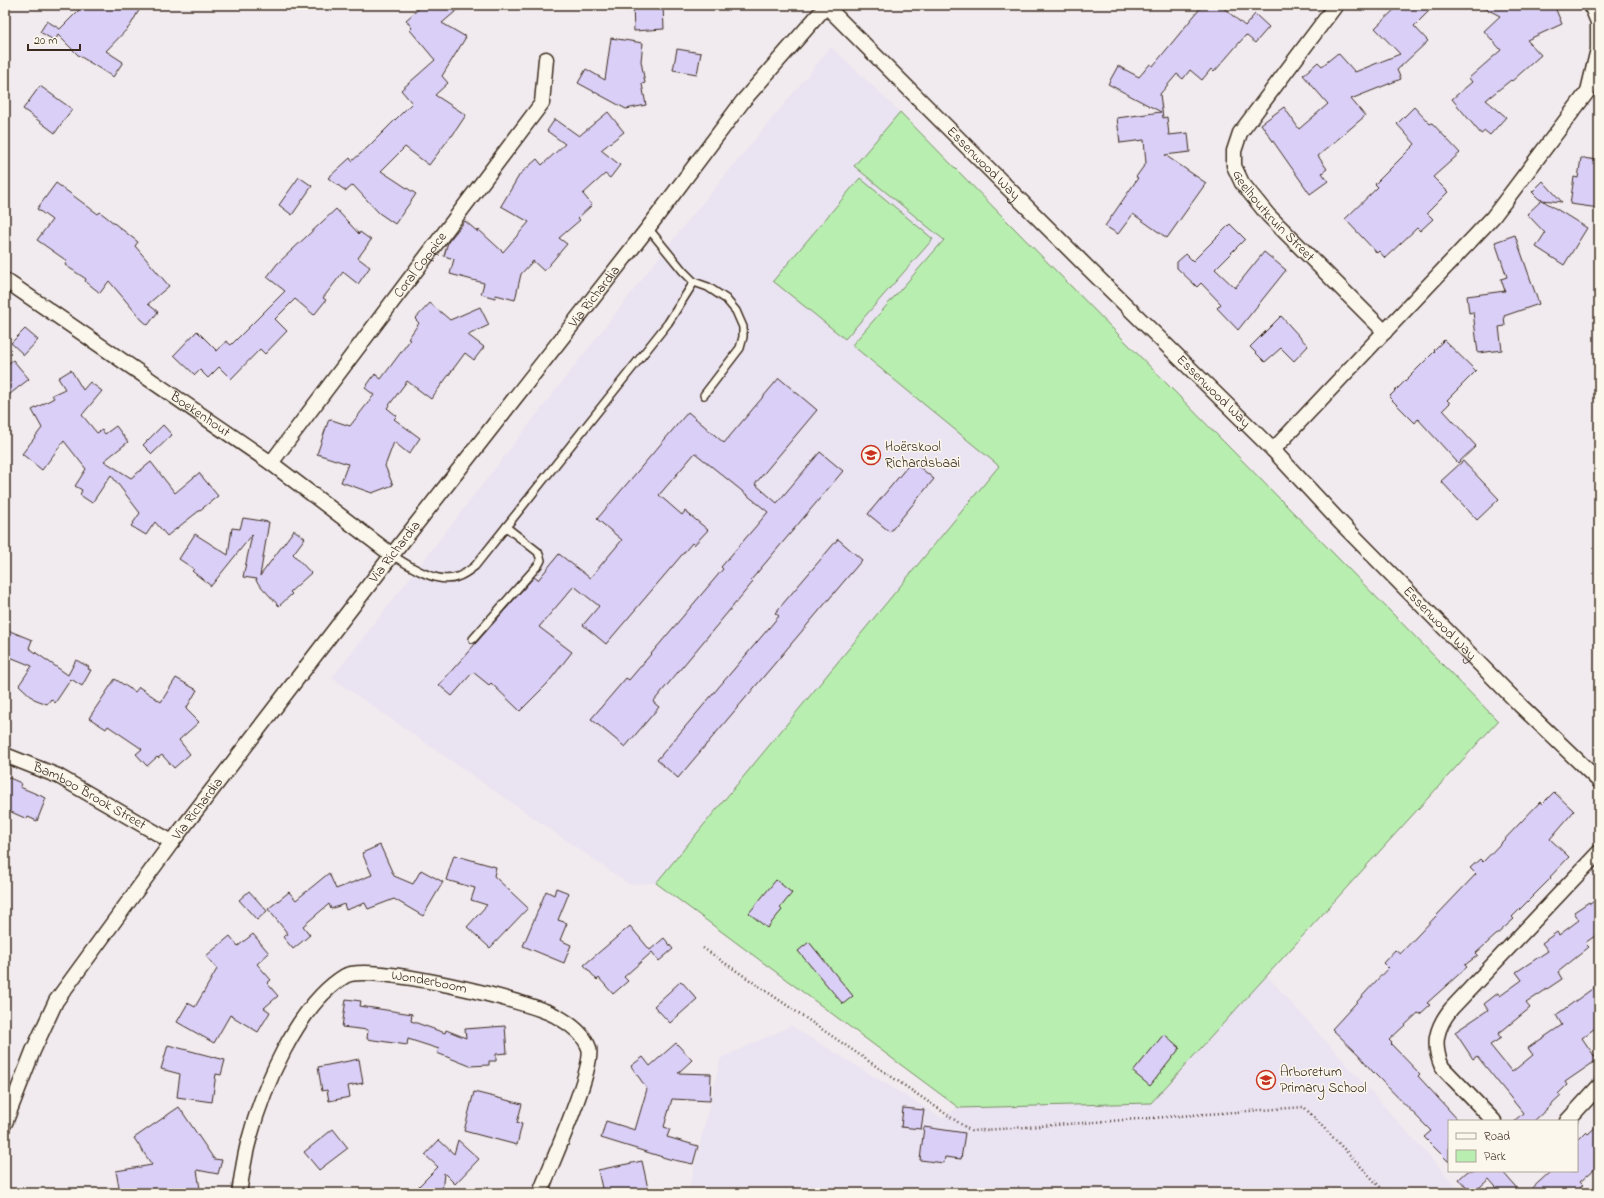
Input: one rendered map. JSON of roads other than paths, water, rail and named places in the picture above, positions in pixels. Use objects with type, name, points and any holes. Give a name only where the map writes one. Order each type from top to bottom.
[{"type":"street","name":"Via Richardia","points":[[5,1123],[33,1050],[56,1002],[172,842],[392,555],[648,228],[743,101],[826,5]]},
{"type":"street","name":"Essenwood Way","points":[[826,5],[1093,274],[1273,450],[1344,527],[1521,706],[1599,781]]},
{"type":"street","name":"Geelhoutkruin Street","points":[[1336,5],[1240,133],[1234,151],[1234,166],[1242,183],[1268,215],[1385,332]]},
{"type":"street","points":[[1273,450],[1493,217],[1588,91],[1598,49],[1598,22],[1591,5]]},
{"type":"street","name":"Coral Coppice","points":[[271,463],[542,103],[546,58]]},
{"type":"street","name":"Boekenhout","points":[[5,280],[271,463],[392,555]]},
{"type":"street","name":"Bamboo Brook Street","points":[[5,754],[58,776],[172,842]]},
{"type":"street","points":[[1493,1120],[1442,1067],[1438,1058],[1436,1037],[1438,1029],[1442,1020],[1451,1009],[1599,852]]},
{"type":"street","name":"Wonderboom","points":[[239,1193],[248,1142],[261,1102],[298,1027],[315,1003],[336,983],[347,975],[370,973],[417,979],[486,992],[556,1015],[579,1032],[589,1049],[587,1072],[540,1193]]},
{"type":"street","points":[[1568,1120],[1599,1086]]},
{"type":"lane","points":[[648,228],[683,271],[694,282],[708,287],[726,299],[736,311],[743,327],[743,337],[740,348],[704,395]]},
{"type":"lane","points":[[392,555],[421,572],[440,578],[456,578],[475,566],[668,323],[694,282]]},
{"type":"lane","points":[[473,639],[542,560],[538,552],[506,527]]},
{"type":"place","name":"Hoërskool Richardsbaai","points":[[871,455]]},
{"type":"place","name":"Arboretum Primary School","points":[[1266,1080]]}]
